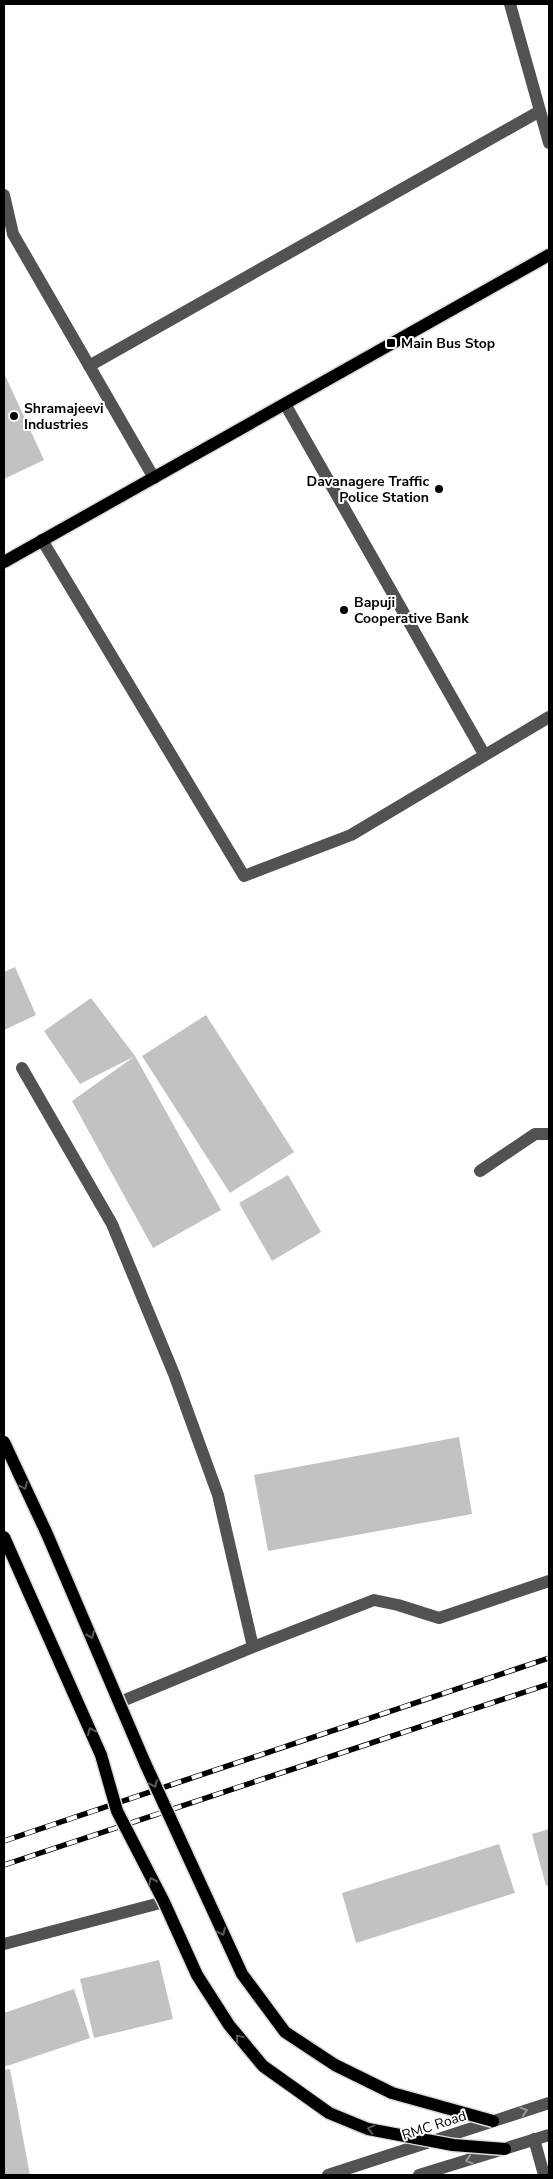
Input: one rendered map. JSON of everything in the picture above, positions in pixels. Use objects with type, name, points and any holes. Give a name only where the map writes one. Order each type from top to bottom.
[{"type":"main road","points":[[4,562],[549,256]]},
{"type":"main road","points":[[4,1442],[47,1534],[145,1763],[242,1974],[285,2032],[335,2065],[392,2094],[493,2121]]},
{"type":"main road","points":[[4,1537],[101,1755],[117,1812],[164,1902],[197,1975],[229,2025],[263,2066],[329,2113],[368,2129],[453,2145],[505,2149]]},
{"type":"street","points":[[510,4],[549,143]]},
{"type":"street","points":[[89,366],[540,111]]},
{"type":"street","points":[[4,195],[13,234],[154,478]]},
{"type":"street","points":[[285,404],[484,754]]},
{"type":"street","points":[[42,540],[244,876],[351,835],[549,717]]},
{"type":"street","points":[[22,1068],[112,1224],[174,1374],[218,1495],[253,1647]]},
{"type":"street","points":[[480,1171],[535,1134],[549,1134]]},
{"type":"street","points":[[120,1702],[374,1600],[439,1618],[549,1581]]},
{"type":"street","points":[[4,1944],[164,1902]]},
{"type":"street","name":"RMC Road","points":[[328,2175],[549,2103]]},
{"type":"street","points":[[419,2175],[549,2135]]},
{"type":"street","points":[[534,2139],[544,2175]]},
{"type":"building","name":"Shramajeevi Industries","points":[[4,373],[44,460],[4,479]]},
{"type":"building","points":[[15,967],[36,1015],[4,1030],[4,972]]},
{"type":"building","points":[[91,998],[135,1056],[80,1084],[44,1031]]},
{"type":"building","points":[[206,1015],[294,1152],[230,1193],[142,1056]]},
{"type":"building","points":[[135,1056],[221,1210],[153,1248],[72,1101]]},
{"type":"building","points":[[288,1175],[321,1232],[272,1261],[239,1203]]},
{"type":"building","points":[[459,1437],[472,1514],[268,1551],[254,1475]]},
{"type":"building","points":[[549,1829],[549,1885],[546,1886],[532,1834]]},
{"type":"building","points":[[499,1844],[515,1893],[356,1943],[342,1893]]},
{"type":"building","points":[[159,1960],[173,2019],[94,2038],[80,1979]]},
{"type":"building","points":[[74,1989],[90,2038],[4,2067],[4,2013]]},
{"type":"building","points":[[10,2069],[30,2175],[4,2175],[4,2070]]},
{"type":"railway","points":[[4,1841],[549,1658]]},
{"type":"railway","points":[[4,1865],[549,1684]]},
{"type":"place","name":"Main Bus Stop","points":[[391,343]]},
{"type":"place","name":"Shramajeevi Industries","points":[[14,416]]},
{"type":"place","name":"Davanagere Traffic Police Station","points":[[439,489]]},
{"type":"place","name":"Bapuji Cooperative Bank","points":[[344,610]]}]
